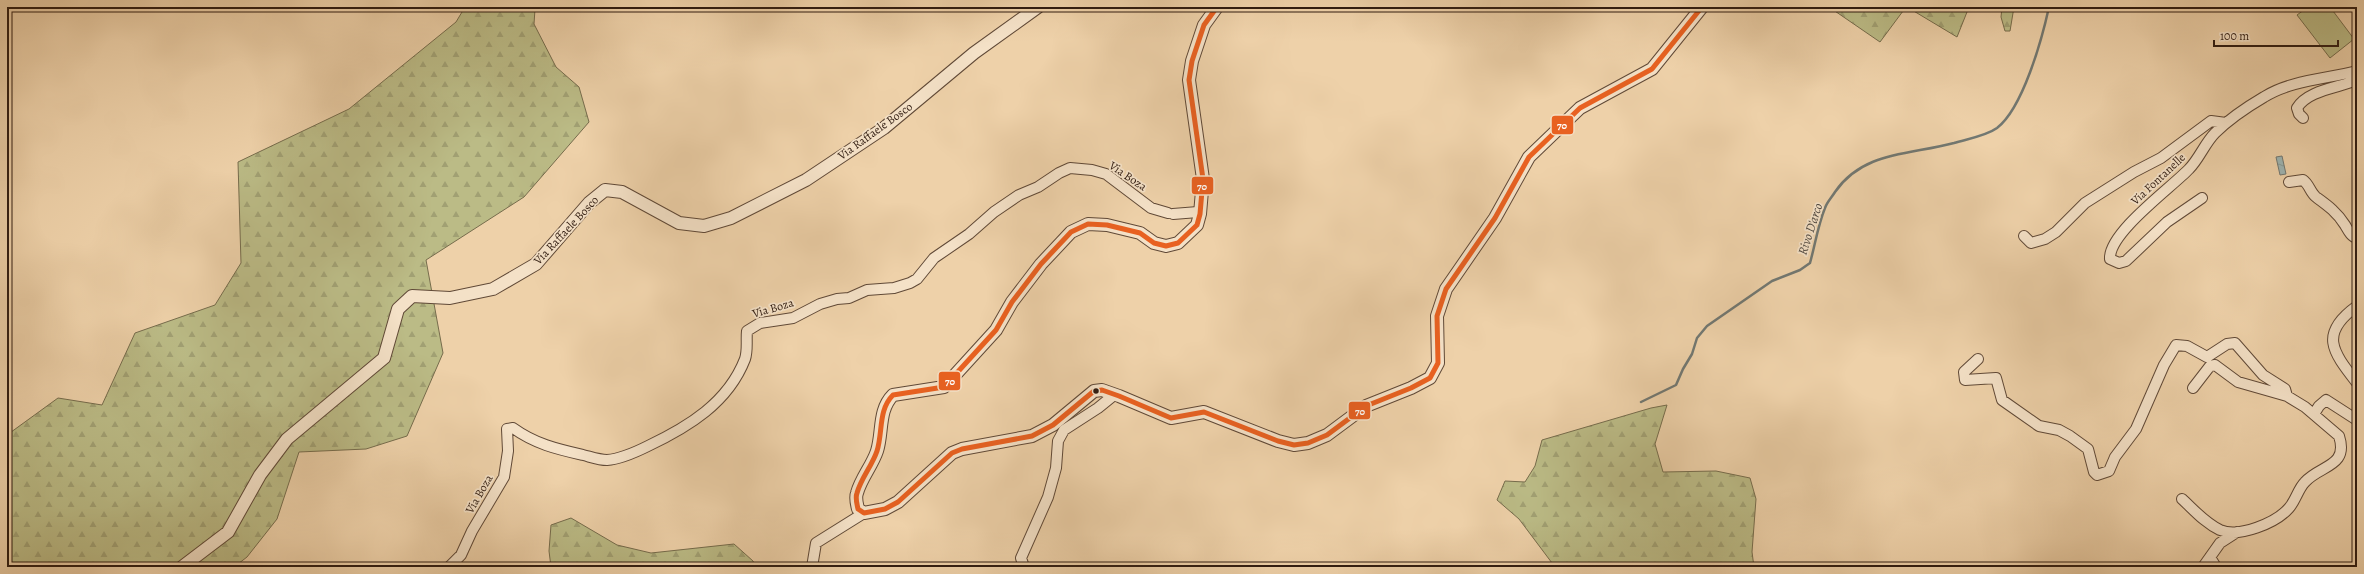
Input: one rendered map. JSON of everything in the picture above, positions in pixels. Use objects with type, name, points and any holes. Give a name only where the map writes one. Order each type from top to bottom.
[{"type":"street","name":"Via Raffaele Bosco","points":[[182,567],[228,532],[260,475],[287,438],[384,358],[398,309],[412,296],[450,298],[493,289],[536,264],[589,203],[604,190],[622,192],[679,223],[692,225],[704,226],[749,209],[806,180],[884,128],[974,52],[1038,7]]},
{"type":"street","points":[[864,513],[858,509],[856,494],[877,452],[882,428],[883,411],[887,401],[892,395],[944,387],[996,330],[1012,302],[1041,264],[1071,232],[1088,224],[1107,225],[1140,234],[1154,243],[1166,246],[1173,245],[1183,239],[1197,225],[1200,214],[1203,179],[1189,80],[1192,61],[1204,25],[1217,7]]},
{"type":"street","points":[[812,567],[816,543],[864,513],[885,509],[898,502],[952,453],[962,449],[1032,436],[1053,425],[1094,391],[1102,390],[1114,394],[1170,418],[1204,412],[1294,445],[1308,443],[1327,435],[1366,406],[1411,388],[1430,378],[1438,363],[1437,316],[1446,289],[1495,218],[1529,157],[1580,108],[1652,69],[1702,7]]},
{"type":"street","name":"Via Fontanelle","points":[[2202,198],[2167,222],[2126,261],[2119,263],[2110,259],[2112,249],[2138,215],[2189,169],[2200,157],[2214,134],[2226,123],[2264,96],[2280,89],[2357,72]]},
{"type":"street","points":[[2303,118],[2299,114],[2297,108],[2301,102],[2315,94],[2357,80]]},
{"type":"street","points":[[2024,236],[2031,242],[2045,239],[2056,232],[2085,203],[2134,172],[2161,158],[2211,121],[2226,123]]},
{"type":"street","name":"Via Boza","points":[[449,567],[461,555],[472,531],[504,477],[508,451],[507,429],[513,428],[529,440],[545,447],[608,460],[634,452],[663,439],[701,416],[726,391],[745,358],[747,331],[754,326],[768,321],[780,321],[793,318],[820,304],[849,298],[867,290],[894,288],[910,283],[917,279],[934,258],[969,234],[994,212],[1019,195],[1038,187],[1059,173],[1070,168],[1092,170],[1106,174],[1151,208],[1170,214],[1198,212],[1200,214]]},
{"type":"street","points":[[2290,182],[2303,180],[2308,183],[2316,196],[2323,200],[2334,211],[2351,234],[2357,238]]},
{"type":"street","points":[[2357,306],[2338,323],[2333,346],[2335,353],[2357,382]]},
{"type":"street","points":[[1978,359],[1964,372],[1965,380],[1996,378],[1999,381],[1998,392],[2002,400],[2040,426],[2059,430],[2088,449],[2094,472],[2097,475],[2109,471],[2115,457],[2136,429],[2164,365],[2176,345],[2187,346],[2207,357],[2227,344],[2235,343],[2263,375],[2285,389],[2287,396]]},
{"type":"street","points":[[2182,499],[2208,523],[2220,530],[2239,531],[2256,528],[2280,517],[2293,503],[2305,481],[2327,468],[2338,459],[2341,444],[2339,436],[2314,414],[2287,396],[2238,382],[2215,365],[2210,366],[2194,388]]},
{"type":"street","points":[[1024,567],[1020,558],[1048,497],[1056,468],[1058,441],[1064,430],[1098,408],[1114,394]]},
{"type":"street","points":[[2314,414],[2319,406],[2326,400],[2357,420]]},
{"type":"street","points":[[2203,567],[2220,543],[2239,531]]},
{"type":"street","points":[[2210,557],[2216,567]]},
{"type":"green space","points":[[465,7],[538,7],[535,9],[534,24],[556,67],[579,87],[589,122],[524,197],[426,260],[443,353],[407,436],[366,449],[299,452],[277,519],[247,557],[234,567],[7,567],[7,435],[58,398],[102,405],[135,333],[215,305],[241,263],[238,162],[349,109],[456,22]]},
{"type":"green space","points":[[1829,7],[1906,7],[1880,42]]},
{"type":"green space","points":[[1907,7],[1969,7],[1957,37]]},
{"type":"green space","points":[[2002,7],[2014,7],[2010,31],[2005,31],[2001,17]]},
{"type":"green space","points":[[2308,7],[2330,7],[2354,39],[2330,58],[2297,15]]},
{"type":"green space","points":[[1667,405],[1655,444],[1663,472],[1716,471],[1750,478],[1756,499],[1752,552],[1754,567],[1555,567],[1519,519],[1497,500],[1505,481],[1525,482],[1535,466],[1542,440],[1651,408]]},
{"type":"green space","points":[[571,518],[617,545],[651,553],[734,544],[753,561],[756,567],[551,567],[549,551],[551,525]]},
{"type":"water","points":[[2282,156],[2286,174],[2280,175],[2276,157]]},
{"type":"waterway","name":"Rivo D'arco","points":[[1641,402],[1676,385],[1692,354],[1697,338],[1707,326],[1772,281],[1800,270],[1810,263],[1820,221],[1826,206],[1846,179],[1859,169],[1873,162],[1904,153],[1970,139],[1993,131],[1997,128],[2015,105],[2023,89],[2042,37],[2049,7]]},
{"type":"transit line","name":"70","points":[[1217,7],[1204,25],[1192,61],[1189,80],[1203,179],[1200,214],[1197,225],[1178,243],[1166,246],[1154,243],[1140,233],[1107,225],[1088,224],[1071,232],[1041,264],[1012,302],[996,330],[944,387],[893,395],[888,401],[883,414],[877,451],[856,495],[858,509],[864,513],[885,509],[898,502],[952,453],[962,449],[1032,436],[1053,425],[1094,391],[1102,390],[1171,418],[1204,412],[1278,441],[1294,445],[1308,443],[1327,435],[1366,406],[1411,388],[1430,378],[1438,363],[1437,316],[1446,289],[1495,218],[1529,157],[1580,108],[1652,69],[1702,7]]}]
